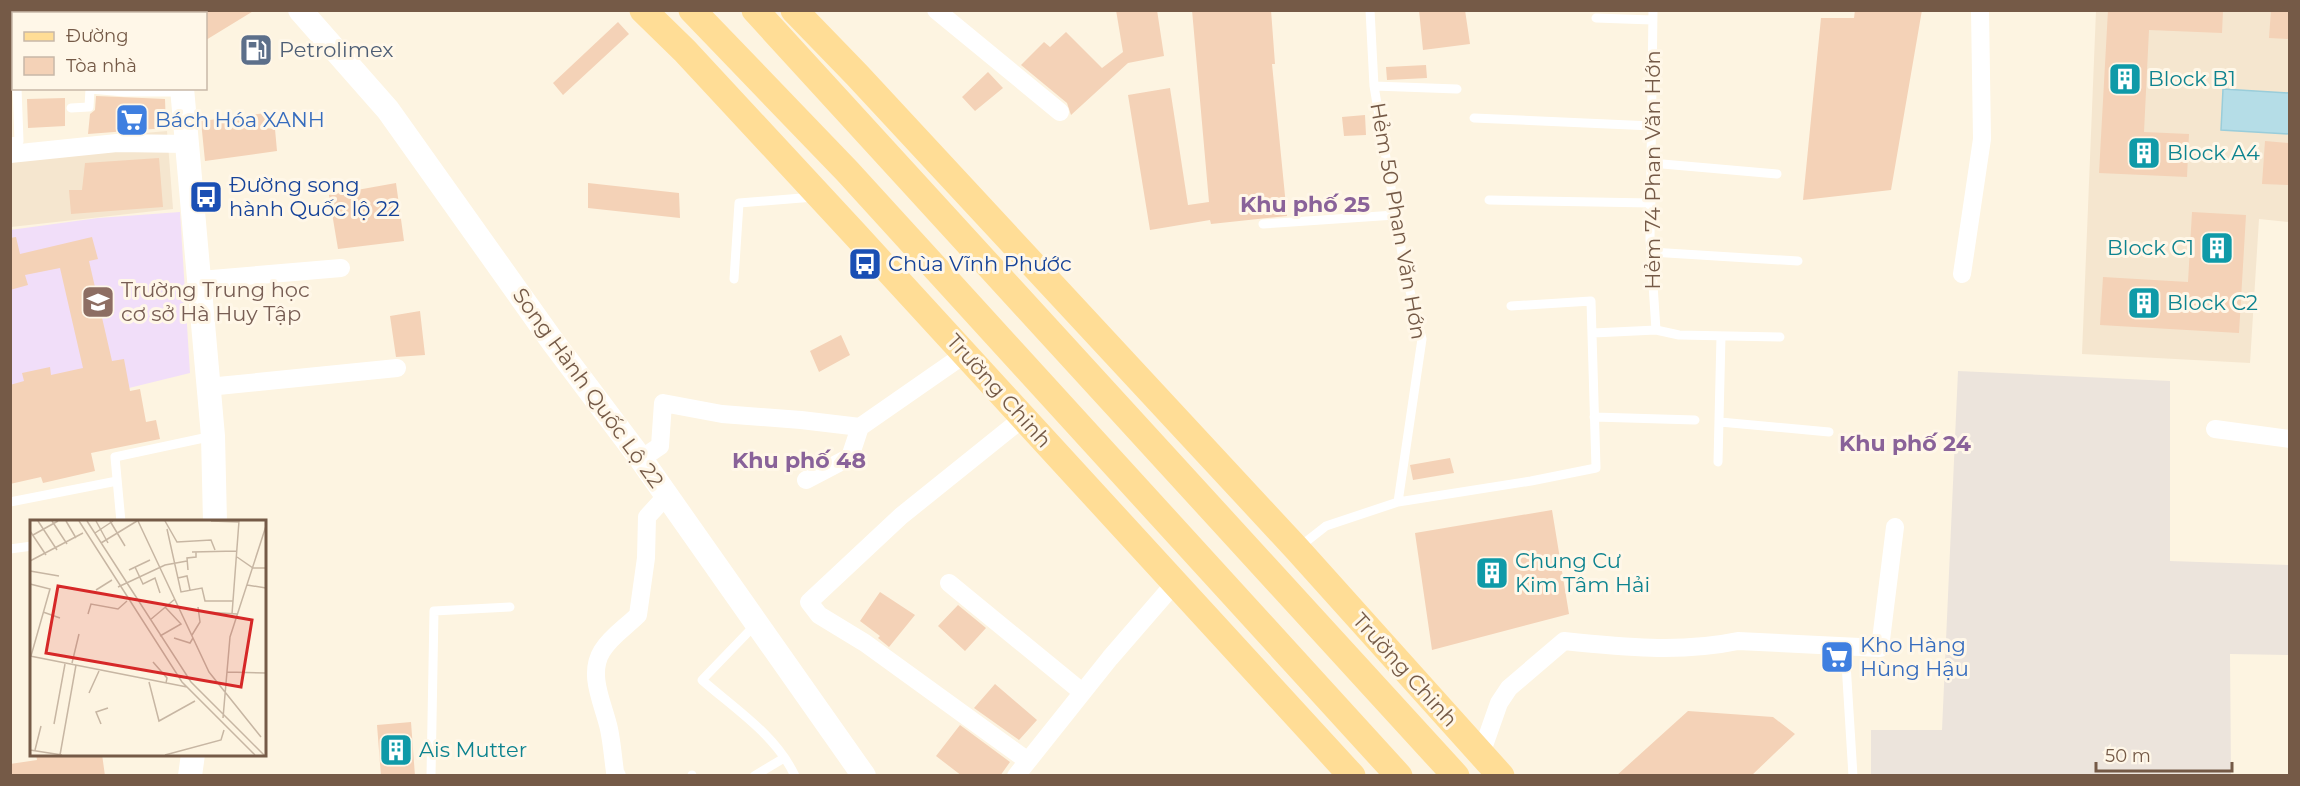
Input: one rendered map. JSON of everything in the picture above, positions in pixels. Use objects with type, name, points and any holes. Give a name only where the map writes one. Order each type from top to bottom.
[{"type":"main road","name":"Trường Chinh","points":[[643,10],[685,51],[965,354],[1346,773]]},
{"type":"main road","name":"Trường Chinh","points":[[692,10],[847,171],[1399,776]]},
{"type":"main road","name":"Trường Chinh","points":[[755,10],[1456,776]]},
{"type":"main road","name":"Trường Chinh","points":[[794,10],[1297,549],[1501,776]]},
{"type":"street","name":"Song Hành Quốc Lộ 22","points":[[300,10],[388,110],[546,333],[667,495],[864,776]]},
{"type":"street","points":[[936,10],[1060,112]]},
{"type":"street","points":[[1962,274],[1982,139],[1980,10]]},
{"type":"street","points":[[183,90],[213,436],[215,520]]},
{"type":"street","points":[[10,154],[117,143],[188,144]]},
{"type":"street","points":[[200,280],[341,268]]},
{"type":"street","points":[[806,480],[850,457],[860,427],[965,354]]},
{"type":"street","points":[[208,387],[398,368]]},
{"type":"street","points":[[641,459],[660,446],[663,403],[722,414],[860,427]]},
{"type":"street","points":[[1023,418],[901,516],[809,602],[819,615],[865,643],[1028,761]]},
{"type":"street","points":[[2215,429],[2289,439]]},
{"type":"street","points":[[617,776],[609,729],[597,685],[596,665],[601,652],[618,631],[638,615],[646,558],[647,517],[667,495]]},
{"type":"street","points":[[1481,754],[1499,703],[1509,688],[1564,641],[1642,649],[1738,641],[1880,648],[1895,527]]},
{"type":"street","points":[[949,583],[1082,692]]},
{"type":"street","points":[[1016,776],[1082,692],[1175,583]]},
{"type":"street","points":[[190,776],[193,756]]},
{"type":"lane","name":"Hẻm 50 Phan Văn Hớn","points":[[1370,10],[1374,87],[1405,271],[1422,339],[1398,502]]},
{"type":"lane","points":[[1596,18],[1652,15]]},
{"type":"lane","name":"Hẻm 74 Phan Văn Hớn","points":[[1652,15],[1651,203],[1656,330]]},
{"type":"lane","points":[[1374,87],[1457,89]]},
{"type":"lane","points":[[10,142],[19,141],[17,90]]},
{"type":"lane","points":[[71,108],[89,107],[90,90]]},
{"type":"lane","points":[[101,90],[124,92],[183,90]]},
{"type":"lane","points":[[1474,118],[1652,126]]},
{"type":"lane","points":[[1651,163],[1777,174]]},
{"type":"lane","points":[[735,279],[739,203],[819,196]]},
{"type":"lane","points":[[1489,200],[1651,203]]},
{"type":"lane","points":[[1263,224],[1395,215]]},
{"type":"lane","points":[[1652,252],[1798,261]]},
{"type":"lane","points":[[1297,549],[1326,526],[1398,502],[1531,481],[1596,468],[1591,301],[1510,306]]},
{"type":"lane","points":[[1593,333],[1656,330],[1679,335],[1780,337]]},
{"type":"lane","points":[[1718,462],[1721,336]]},
{"type":"lane","points":[[1594,417],[1695,420]]},
{"type":"lane","points":[[1720,422],[1829,432]]},
{"type":"lane","points":[[121,520],[115,457],[213,436]]},
{"type":"lane","points":[[10,502],[117,481]]},
{"type":"lane","points":[[10,549],[30,546]]},
{"type":"lane","points":[[431,776],[434,611],[510,606]]},
{"type":"lane","points":[[757,624],[702,680],[752,722],[777,747],[795,776]]},
{"type":"lane","points":[[1845,647],[1853,776]]},
{"type":"lane","points":[[754,776],[784,758]]},
{"type":"shaded area","points":[[2096,11],[2289,11],[2289,222],[2259,219],[2250,363],[2082,354]]},
{"type":"shaded area","points":[[167,131],[173,209],[11,227],[11,145]]},
{"type":"shaded area","name":"Trường Trung học cơ sở Hà Huy Tập","points":[[180,212],[190,373],[11,417],[10,230],[98,218]]},
{"type":"shaded area","points":[[1958,371],[2170,381],[2170,561],[2289,565],[2289,655],[2230,654],[2231,775],[1871,775],[1871,730],[1942,730]]},
{"type":"water","points":[[2223,89],[2289,93],[2289,134],[2221,130]]},
{"type":"building","points":[[206,10],[255,10],[207,39]]},
{"type":"building","points":[[1116,10],[1157,10],[1164,56],[1128,63],[1071,115],[1067,103],[1021,65],[1044,42],[1050,47],[1066,32],[1102,68],[1123,52]]},
{"type":"building","points":[[1192,10],[1271,10],[1275,64],[1272,64],[1287,216],[1211,224],[1210,220],[1150,230],[1128,95],[1170,88],[1188,205],[1209,202]]},
{"type":"building","points":[[1419,10],[1465,10],[1470,44],[1423,50]]},
{"type":"building","points":[[1855,10],[1922,10],[1891,190],[1803,200],[1821,18],[1854,18]]},
{"type":"building","points":[[2108,10],[2223,10],[2222,33],[2149,30],[2144,132],[2189,134],[2187,177],[2099,173]]},
{"type":"building","points":[[2271,10],[2289,10],[2289,39],[2269,38]]},
{"type":"building","points":[[618,22],[629,34],[563,95],[553,83]]},
{"type":"building","points":[[1426,65],[1427,78],[1387,80],[1386,67]]},
{"type":"building","points":[[988,72],[1003,88],[975,111],[962,97]]},
{"type":"building","points":[[96,96],[165,99],[166,128],[88,134],[90,114],[95,110]]},
{"type":"building","points":[[65,98],[65,126],[28,128],[27,99]]},
{"type":"building","points":[[266,113],[266,128],[275,129],[277,151],[205,161],[201,121]]},
{"type":"building","points":[[1365,115],[1366,135],[1344,136],[1342,117]]},
{"type":"building","points":[[2265,141],[2289,143],[2289,185],[2262,184]]},
{"type":"building","points":[[159,158],[163,207],[71,214],[69,190],[82,190],[85,163]]},
{"type":"building","points":[[396,183],[404,241],[338,249],[329,195]]},
{"type":"building","points":[[588,183],[679,193],[680,218],[588,208]]},
{"type":"building","name":"Block C1","points":[[2192,212],[2246,215],[2239,333],[2100,325],[2103,277],[2188,282]]},
{"type":"building","points":[[16,237],[20,254],[92,237],[98,259],[89,261],[112,361],[124,359],[130,391],[140,389],[146,422],[156,420],[160,439],[91,453],[95,471],[43,483],[41,477],[10,484],[10,385],[24,381],[22,373],[50,367],[51,375],[83,368],[60,268],[25,275],[28,285],[10,290],[10,238]]},
{"type":"building","points":[[420,311],[425,355],[396,357],[390,316]]},
{"type":"building","points":[[841,335],[850,355],[819,372],[810,351]]},
{"type":"building","points":[[1450,458],[1454,473],[1413,480],[1410,465]]},
{"type":"building","name":"Chung Cư Kim Tâm Hải","points":[[1552,510],[1569,614],[1432,650],[1415,533]]},
{"type":"building","points":[[880,592],[915,615],[889,647],[878,638],[880,636],[860,621]]},
{"type":"building","points":[[958,605],[986,628],[965,651],[938,626]]},
{"type":"building","points":[[995,684],[1037,720],[1019,740],[974,708]]},
{"type":"building","points":[[1688,711],[1773,717],[1795,734],[1751,776],[1616,776]]},
{"type":"building","name":"Ais Mutter","points":[[411,722],[415,776],[381,776],[377,725]]},
{"type":"building","points":[[960,725],[1010,762],[1000,776],[962,776],[936,756]]},
{"type":"building","points":[[36,756],[102,756],[105,776],[10,776],[10,764],[37,760]]},
{"type":"place","name":"Petrolimex","points":[[256,50]]},
{"type":"place","name":"Block B1","points":[[2125,79]]},
{"type":"place","name":"Bách Hóa XANH","points":[[132,120]]},
{"type":"place","name":"Block A4","points":[[2144,153]]},
{"type":"place","name":"Đường song hành Quốc lộ 22","points":[[206,197]]},
{"type":"place","name":"Block C1","points":[[2217,248]]},
{"type":"place","name":"Chùa Vĩnh Phước","points":[[865,264]]},
{"type":"place","name":"Trường Trung học cơ sở Hà Huy Tập","points":[[98,302]]},
{"type":"place","name":"Block C2","points":[[2144,303]]},
{"type":"place","name":"Chung Cư Kim Tâm Hải","points":[[1492,573]]},
{"type":"place","name":"Kho Hàng Hùng Hậu","points":[[1837,657]]},
{"type":"place","name":"Ais Mutter","points":[[396,750]]},
{"type":"district","name":"Khu phố 25","points":[[1305,204]]},
{"type":"district","name":"Khu phố 24","points":[[1905,443]]},
{"type":"district","name":"Khu phố 48","points":[[799,460]]}]
